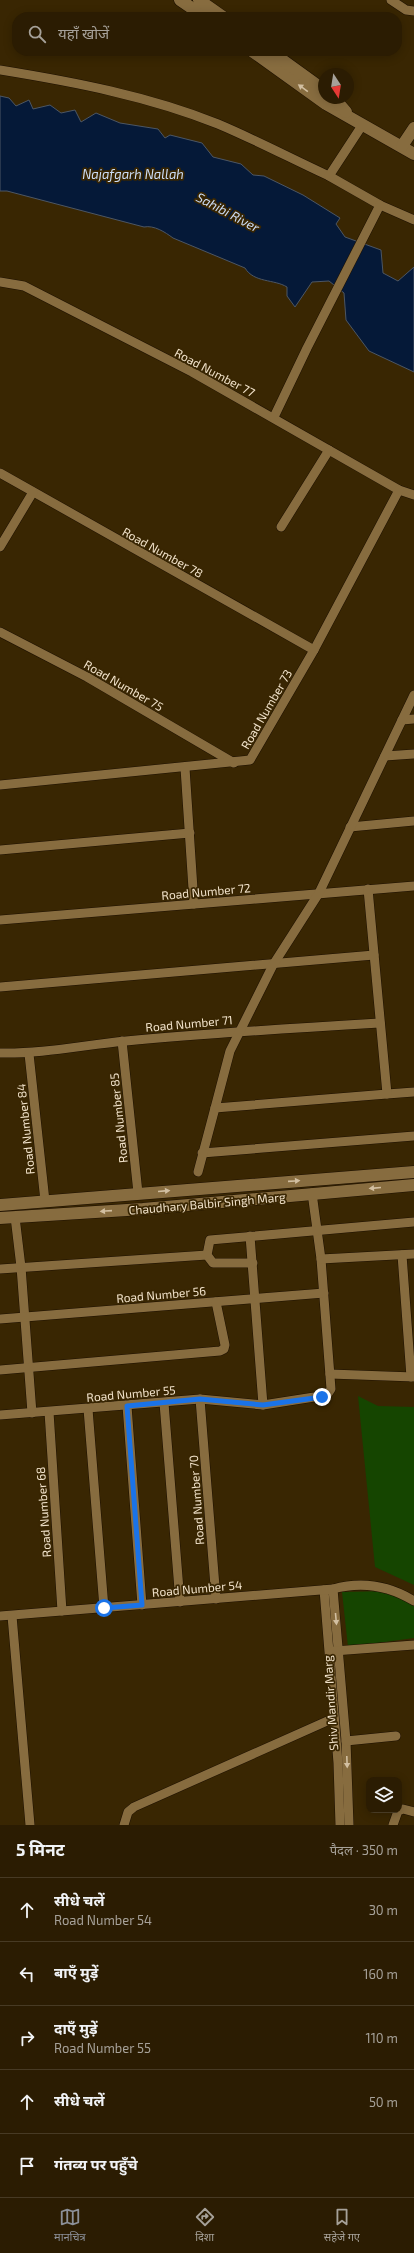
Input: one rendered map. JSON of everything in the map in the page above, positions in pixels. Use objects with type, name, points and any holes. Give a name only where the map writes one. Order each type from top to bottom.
[{"type":"street","points":[[180,0],[197,12]]},
{"type":"street","points":[[392,0],[406,10],[414,11]]},
{"type":"street","points":[[203,1],[217,12]]},
{"type":"street","points":[[259,56],[326,104],[410,149],[414,128]]},
{"type":"street","points":[[277,56],[318,86]]},
{"type":"street","points":[[0,70],[99,87],[168,107],[218,124],[329,176],[380,205],[414,220]]},
{"type":"street","points":[[339,104],[348,115]]},
{"type":"street","points":[[329,176],[363,124]]},
{"type":"street","points":[[274,417],[307,348],[380,205]]},
{"type":"street","name":"Road Number 77","points":[[0,282],[24,286],[192,372],[274,417],[399,490],[414,495]]},
{"type":"street","points":[[281,527],[329,450]]},
{"type":"street","name":"Road Number 78","points":[[0,473],[314,650]]},
{"type":"street","name":"Road Number 73","points":[[0,785],[246,762],[253,757],[314,650],[399,490]]},
{"type":"street","points":[[0,547],[33,492]]},
{"type":"street","name":"Road Number 75","points":[[0,632],[87,677],[234,763]]},
{"type":"street","points":[[198,1172],[230,1051],[273,965],[319,893],[414,694]]},
{"type":"street","points":[[402,720],[414,720]]},
{"type":"street","points":[[385,756],[414,754]]},
{"type":"street","points":[[185,768],[194,904]]},
{"type":"street","points":[[350,827],[414,821]]},
{"type":"street","points":[[0,850],[190,833]]},
{"type":"street","name":"Road Number 72","points":[[0,920],[414,886]]},
{"type":"street","points":[[368,889],[387,1094]]},
{"type":"street","points":[[0,987],[273,965],[374,955]]},
{"type":"street","name":"Road Number 71","points":[[0,1053],[29,1054],[122,1041],[240,1031],[380,1023]]},
{"type":"street","name":"Road Number 85","points":[[122,1041],[138,1193]]},
{"type":"street","name":"Road Number 84","points":[[29,1054],[45,1202]]},
{"type":"street","points":[[215,1108],[414,1092]]},
{"type":"street","points":[[202,1153],[414,1136]]},
{"type":"street","name":"Chaudhary Balbir Singh Marg","points":[[0,1205],[414,1172]]},
{"type":"street","name":"Chaudhary Balbir Singh Marg","points":[[0,1218],[143,1209],[414,1185]]},
{"type":"street","name":"Road Number 55","points":[[0,1415],[200,1399],[263,1405],[327,1395],[332,1389],[321,1259],[312,1193]]},
{"type":"street","points":[[15,1217],[21,1267],[32,1413]]},
{"type":"street","points":[[207,1255],[210,1240],[414,1222]]},
{"type":"street","points":[[250,1236],[256,1298],[263,1405]]},
{"type":"street","points":[[321,1259],[414,1254]]},
{"type":"street","points":[[0,1269],[207,1255]]},
{"type":"street","points":[[207,1255],[215,1264],[253,1263]]},
{"type":"street","points":[[330,1374],[412,1376],[402,1255]]},
{"type":"street","name":"Road Number 56","points":[[0,1319],[324,1293]]},
{"type":"street","points":[[0,1370],[220,1351],[224,1349],[225,1345],[216,1302]]},
{"type":"street","name":"Road Number 70","points":[[200,1399],[216,1599]]},
{"type":"street","points":[[164,1403],[180,1602]]},
{"type":"street","points":[[127,1406],[142,1605]]},
{"type":"street","points":[[88,1409],[104,1608]]},
{"type":"street","name":"Road Number 68","points":[[48,1412],[62,1611]]},
{"type":"street","name":"Road Number 54","points":[[0,1616],[216,1599],[328,1589],[341,1586],[379,1586],[397,1591],[414,1601]]},
{"type":"street","points":[[328,1589],[329,1651],[340,1825]]},
{"type":"street","name":"Shiv Mandir Marg","points":[[328,1589],[339,1650],[346,1741],[349,1825]]},
{"type":"street","points":[[12,1616],[30,1825]]},
{"type":"street","points":[[329,1651],[414,1645]]},
{"type":"street","points":[[124,1825],[128,1812],[134,1807],[334,1718]]},
{"type":"street","points":[[346,1741],[396,1736]]},
{"type":"street","points":[[393,1825],[398,1811],[403,1809],[414,1812]]},
{"type":"green space","points":[[358,1396],[378,1406],[414,1407],[414,1585],[375,1567]]},
{"type":"green space","points":[[389,1591],[414,1605],[414,1638],[348,1647],[342,1592]]},
{"type":"water","name":"Najafgarh Nallah","points":[[0,96],[9,98],[16,106],[29,100],[33,109],[50,105],[61,113],[75,110],[81,122],[96,113],[120,123],[158,129],[165,138],[170,135],[202,143],[213,157],[241,164],[253,175],[264,176],[303,195],[340,218],[336,224],[345,237],[381,250],[383,273],[398,281],[414,267],[414,372],[369,351],[346,320],[344,293],[329,281],[312,282],[295,307],[287,296],[287,287],[254,276],[245,268],[173,238],[152,227],[144,227],[7,191],[0,191]]},
{"type":"route","points":[[104,1608],[142,1605],[127,1406],[200,1399],[263,1405],[322,1397]]},
{"type":"water label","name":"Sahibi River","points":[[228,212]]}]
